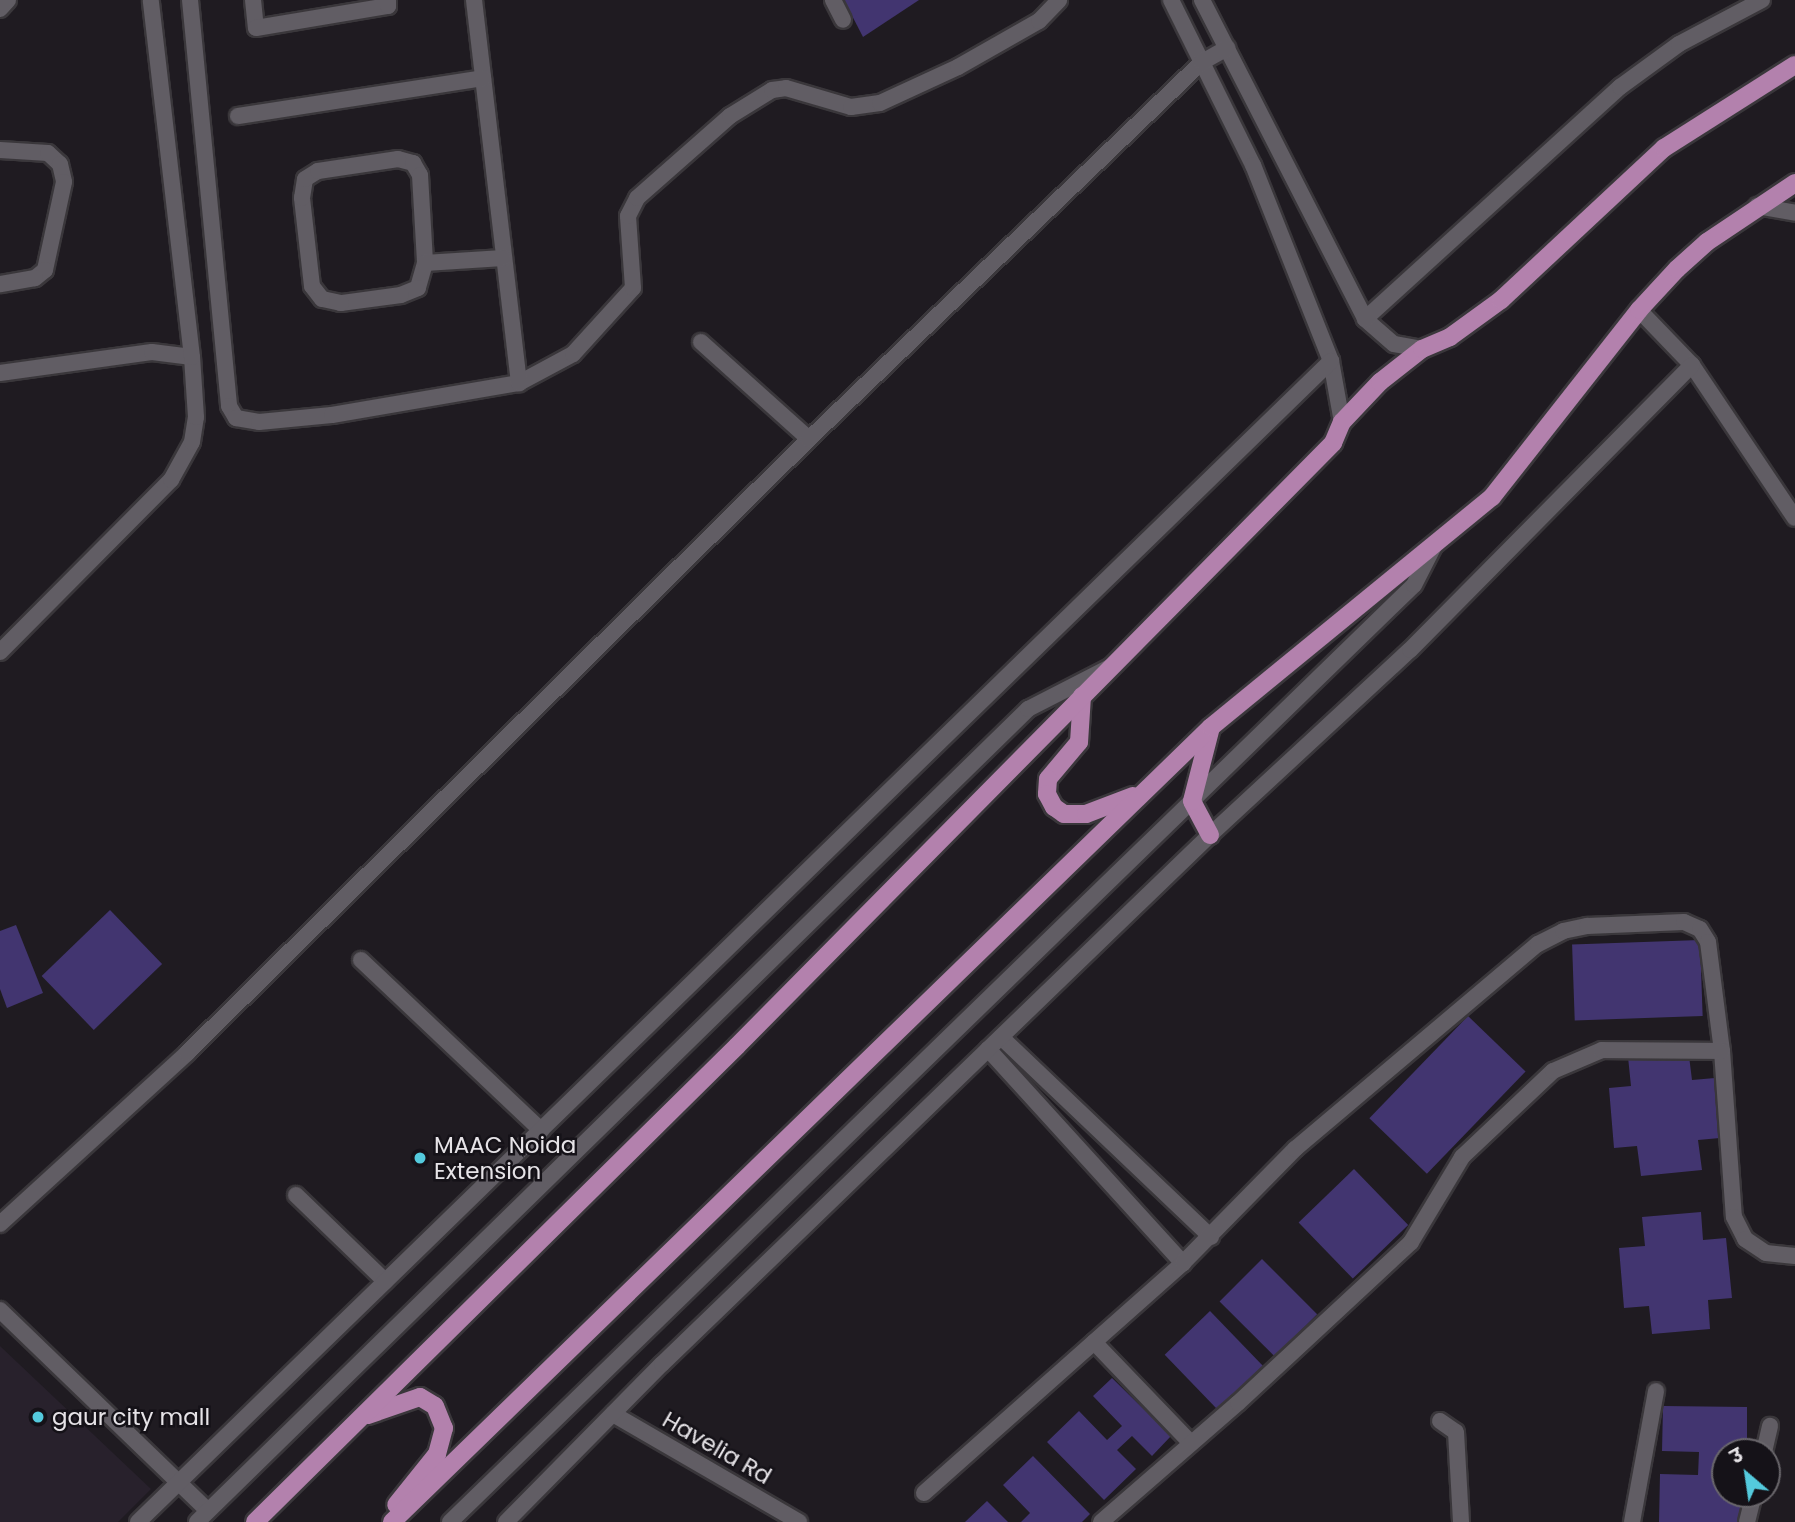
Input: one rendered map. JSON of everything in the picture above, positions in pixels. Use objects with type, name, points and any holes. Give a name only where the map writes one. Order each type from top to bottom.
[{"type":"main road","points":[[254,1522],[727,1056],[1333,443],[1342,422],[1380,382],[1422,349],[1450,337],[1501,300],[1664,148],[1795,65]]},
{"type":"main road","points":[[393,1522],[1211,727],[1415,556],[1492,497],[1639,310],[1707,242],[1795,183]]},
{"type":"main road","points":[[1082,696],[1079,742],[1048,779],[1047,794],[1054,807],[1064,814],[1086,814],[1146,790]]},
{"type":"main road","points":[[1210,835],[1192,801],[1211,727]]},
{"type":"main road","points":[[358,1419],[420,1397],[435,1406],[444,1428],[437,1454],[383,1522]]},
{"type":"street","points":[[0,9],[8,0]]},
{"type":"street","points":[[0,652],[171,480],[194,430],[192,357],[151,0]]},
{"type":"street","points":[[190,0],[231,412],[259,422],[332,415],[519,383],[573,354],[633,288],[628,216],[637,198],[730,116],[772,90],[786,88],[851,107],[880,103],[958,67],[1039,22],[1059,0]]},
{"type":"street","points":[[253,0],[256,27],[388,6],[388,0]]},
{"type":"street","points":[[474,0],[519,383]]},
{"type":"street","points":[[833,0],[843,20]]},
{"type":"street","points":[[1171,0],[1254,165],[1331,362],[1342,422]]},
{"type":"street","points":[[1202,0],[1365,319],[1394,344],[1422,349]]},
{"type":"street","points":[[1365,319],[1620,87],[1679,44],[1762,0]]},
{"type":"street","points":[[0,1223],[197,1043],[809,439],[1202,62],[1227,48]]},
{"type":"street","points":[[239,116],[483,78]]},
{"type":"street","points":[[0,150],[48,153],[60,164],[64,182],[45,270],[35,278],[0,284]]},
{"type":"street","points":[[398,159],[413,163],[420,175],[425,262],[418,288],[401,295],[341,303],[322,299],[312,286],[302,198],[305,180],[318,171],[398,159]]},
{"type":"street","points":[[1757,206],[1795,213]]},
{"type":"street","points":[[425,262],[503,258]]},
{"type":"street","points":[[1639,310],[1692,365],[1795,518]]},
{"type":"street","points":[[702,342],[809,439]]},
{"type":"street","points":[[0,373],[152,352],[192,357]]},
{"type":"street","points":[[138,1522],[1331,362]]},
{"type":"street","points":[[506,1522],[613,1414],[1000,1037],[1210,835],[1410,650],[1692,365]]},
{"type":"street","points":[[450,1522],[1414,585],[1437,539]]},
{"type":"street","points":[[0,1310],[178,1483],[202,1517],[1028,709],[1112,665]]},
{"type":"street","points":[[924,1493],[1183,1263],[1295,1149],[1538,944],[1563,931],[1587,926],[1684,922],[1700,929],[1708,943],[1722,1051],[1734,1217],[1745,1239],[1766,1253],[1795,1256]]},
{"type":"street","points":[[360,960],[541,1129]]},
{"type":"street","points":[[1000,1037],[1211,1237]]},
{"type":"street","points":[[988,1049],[1183,1263]]},
{"type":"street","points":[[1101,1522],[1189,1441],[1238,1403],[1410,1242],[1462,1157],[1553,1071],[1602,1050],[1722,1051]]},
{"type":"street","points":[[296,1195],[385,1281]]},
{"type":"street","points":[[1094,1342],[1189,1441]]},
{"type":"street","points":[[1632,1522],[1656,1391]]},
{"type":"street","name":"Havelia Rd","points":[[613,1414],[799,1522]]},
{"type":"street","points":[[1440,1421],[1456,1432],[1461,1522]]},
{"type":"street","points":[[1767,1438],[1770,1426]]},
{"type":"shaded area","name":"gaur city mall","points":[[0,1346],[151,1489],[118,1522],[0,1522]]},
{"type":"building","points":[[844,0],[919,0],[863,37]]},
{"type":"building","points":[[110,910],[162,964],[94,1030],[42,976]]},
{"type":"building","points":[[16,925],[43,993],[7,1008],[0,989],[0,931]]},
{"type":"building","points":[[1700,940],[1703,1016],[1575,1020],[1572,944]]},
{"type":"building","points":[[1468,1016],[1526,1072],[1427,1174],[1369,1118]]},
{"type":"building","points":[[1689,1056],[1692,1080],[1715,1078],[1720,1138],[1698,1140],[1702,1170],[1641,1176],[1637,1146],[1614,1148],[1609,1088],[1631,1086],[1628,1057]]},
{"type":"building","points":[[1354,1169],[1408,1225],[1353,1279],[1299,1222]]},
{"type":"building","points":[[1701,1212],[1703,1240],[1726,1238],[1732,1298],[1708,1300],[1710,1329],[1652,1334],[1649,1306],[1624,1308],[1619,1248],[1645,1246],[1642,1217]]},
{"type":"building","points":[[1262,1259],[1317,1314],[1275,1357],[1220,1301]]},
{"type":"building","points":[[1210,1311],[1263,1366],[1217,1409],[1165,1355]]},
{"type":"building","points":[[1112,1378],[1171,1436],[1152,1456],[1132,1436],[1117,1450],[1136,1469],[1104,1500],[1047,1442],[1079,1411],[1107,1440],[1122,1426],[1093,1396]]},
{"type":"building","points":[[1663,1406],[1747,1407],[1747,1438],[1711,1438],[1711,1508],[1742,1508],[1742,1522],[1659,1522],[1660,1474],[1698,1475],[1699,1452],[1662,1451]]},
{"type":"building","points":[[1033,1456],[1090,1514],[1082,1522],[1021,1522],[1030,1513],[1003,1485]]},
{"type":"building","points":[[987,1501],[1008,1522],[965,1522]]},
{"type":"place","name":"MAAC Noida Extension","points":[[420,1158]]},
{"type":"place","name":"gaur city mall","points":[[38,1417]]}]
